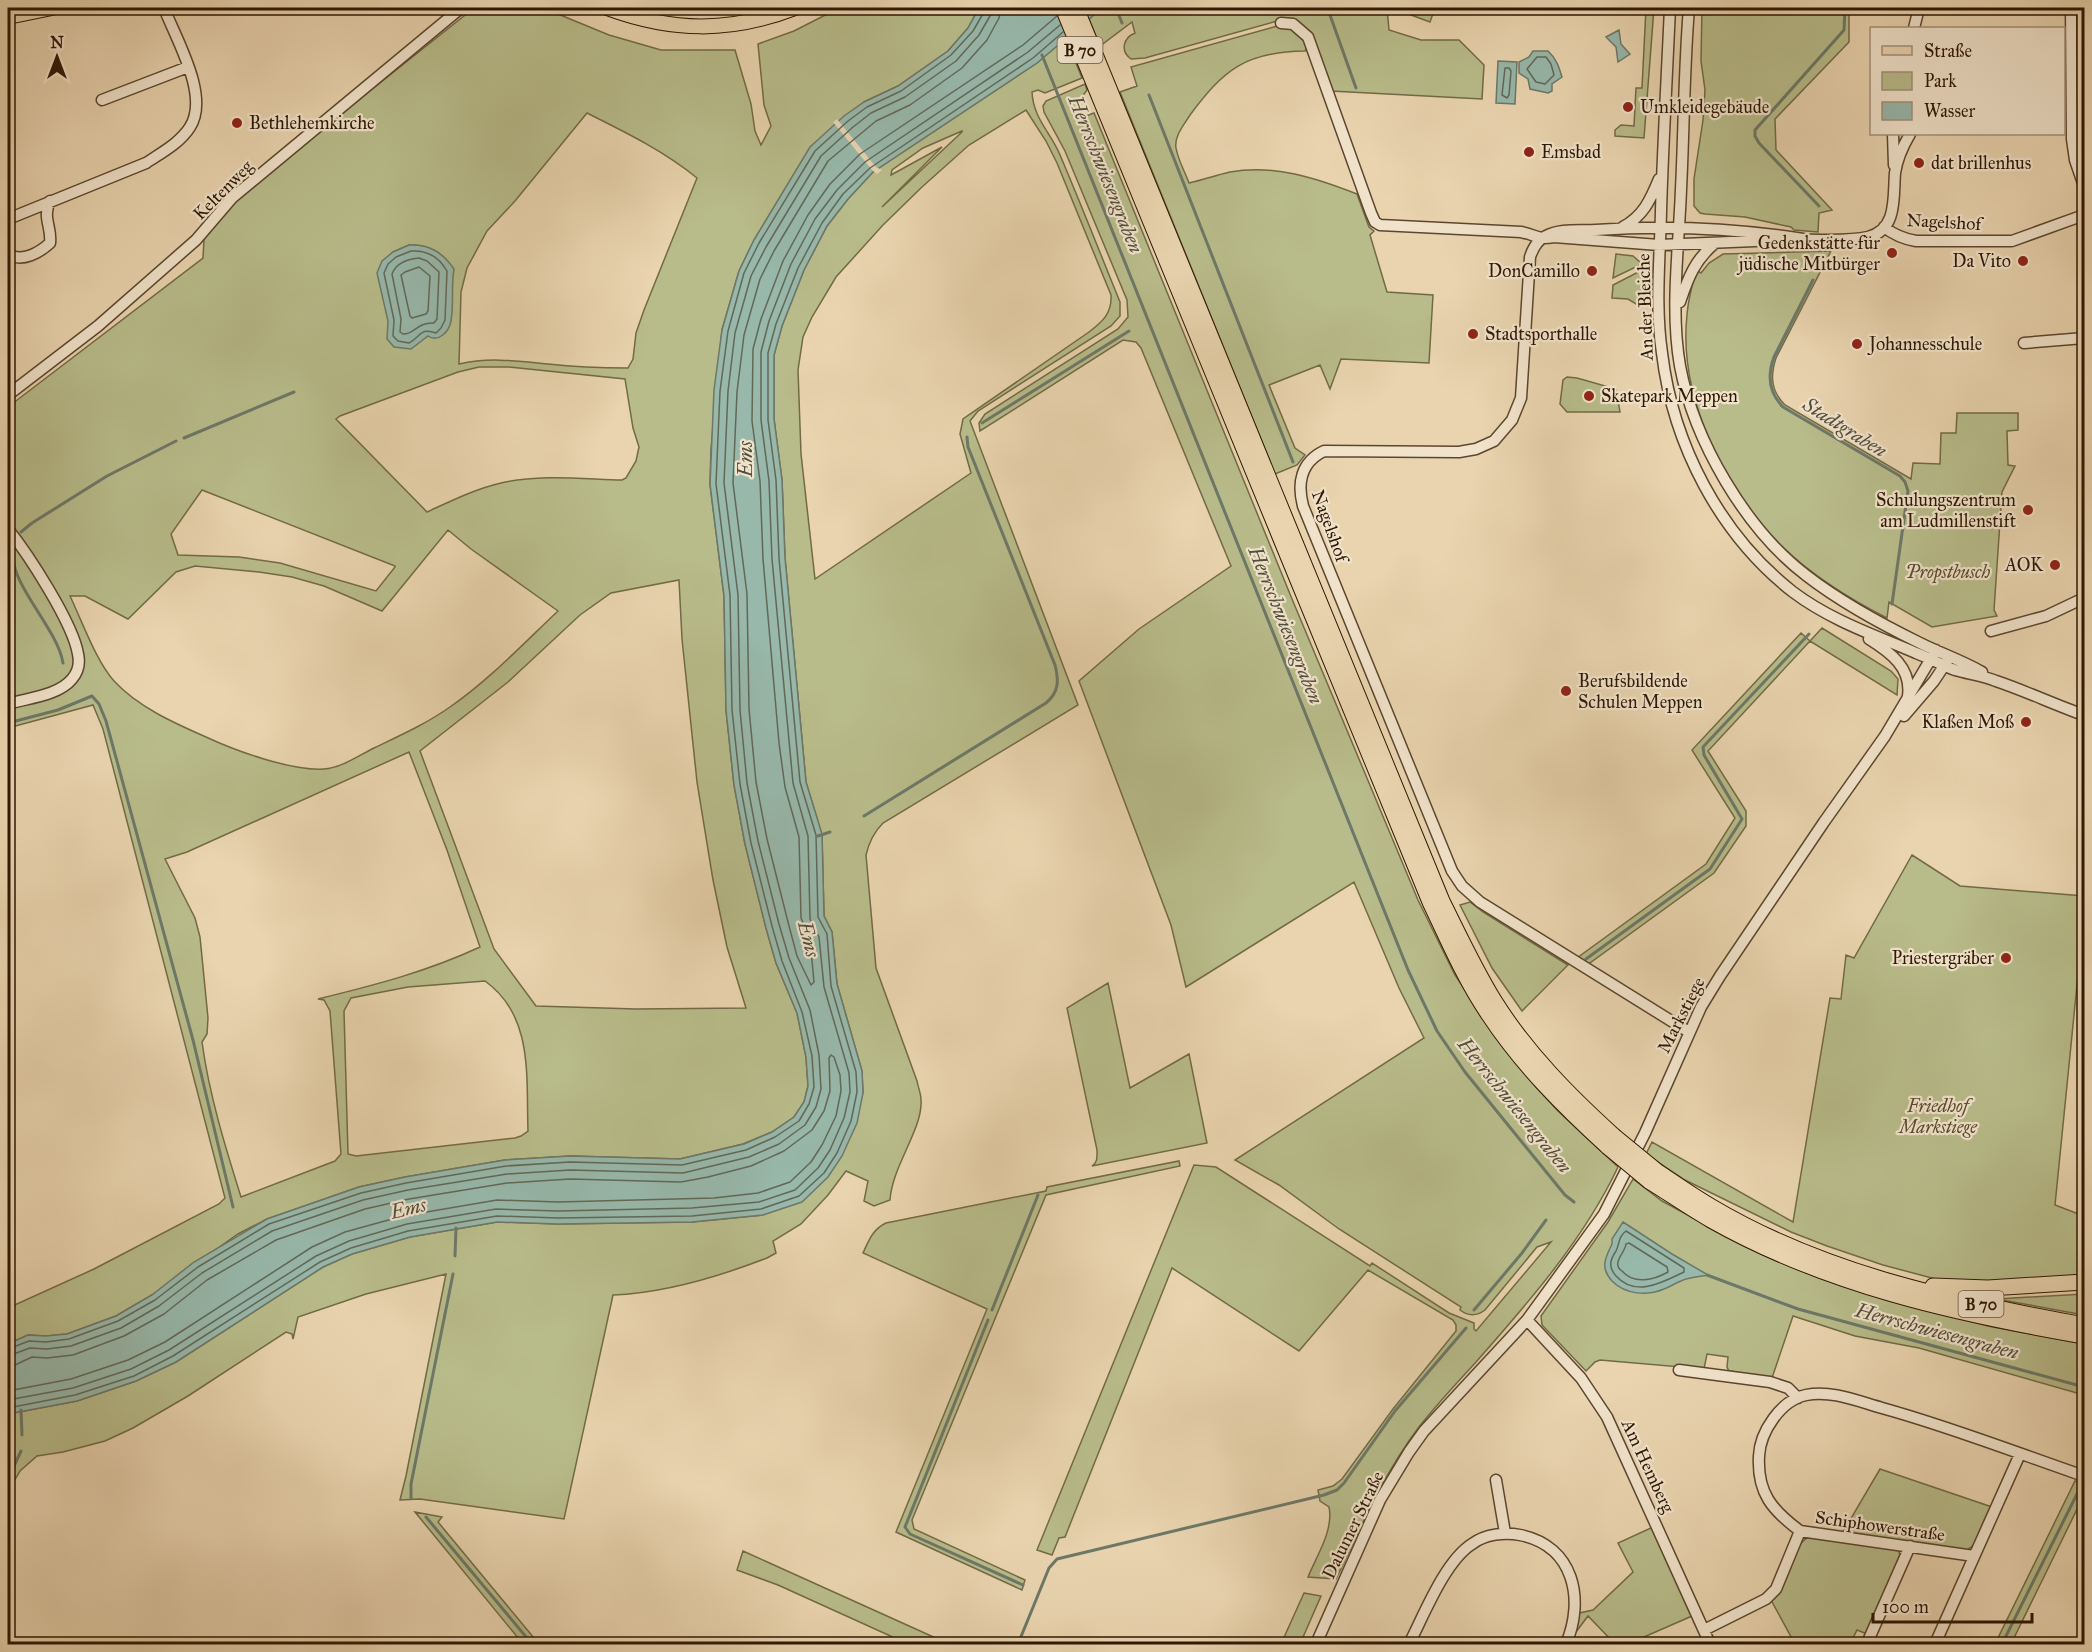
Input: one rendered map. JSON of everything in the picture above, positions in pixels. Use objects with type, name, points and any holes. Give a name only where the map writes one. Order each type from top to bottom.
[{"type":"highway","name":"B 70","points":[[1063,8],[1103,90]]},
{"type":"highway","name":"B 70","points":[[1076,8],[1103,90],[1380,784],[1430,902],[1464,973],[1488,1014],[1516,1053],[1544,1086],[1711,1220],[1825,1272],[1881,1292],[1942,1308],[2085,1336]]},
{"type":"highway","name":"B 70","points":[[1654,1176],[1769,1236],[1880,1278],[1940,1296],[2085,1324]]},
{"type":"highway","points":[[1880,1278],[1947,1287],[1988,1288],[2085,1282]]},
{"type":"main road","points":[[8,17],[52,8]]},
{"type":"main road","points":[[607,8],[661,23],[708,27],[756,21],[795,8]]},
{"type":"street","points":[[8,219],[146,163],[184,135],[196,116],[194,82],[164,8]]},
{"type":"street","name":"Keltenweg","points":[[8,395],[98,326],[196,240],[241,191],[461,8]]},
{"type":"street","name":"An der Bleiche","points":[[1670,8],[1659,245],[1661,352],[1669,394],[1680,431],[1695,468],[1716,504],[1745,546],[1794,593],[1833,617],[1947,661],[1976,669],[1995,680],[2085,715]]},
{"type":"street","name":"An der Bleiche","points":[[1689,8],[1676,314],[1680,366],[1694,414],[1712,458],[1732,493],[1755,526],[1805,575],[1840,599],[1933,655]]},
{"type":"street","points":[[1914,27],[1918,8]]},
{"type":"street","points":[[2071,8],[2072,132],[2075,160],[2085,186]]},
{"type":"street","name":"Nagelshof","points":[[1281,23],[1293,24],[1308,37],[1375,222],[1384,226],[1521,232],[1540,239],[1554,237],[1659,245],[1861,238],[1871,236],[1884,227],[1904,239],[1916,241],[2012,241],[2085,215]]},
{"type":"street","points":[[102,100],[188,67]]},
{"type":"street","points":[[1893,135],[1896,171]]},
{"type":"street","points":[[1884,227],[1893,209],[1900,153],[1909,135]]},
{"type":"street","name":"An der Bleiche","points":[[1622,228],[1634,222],[1642,213],[1651,200],[1662,171]]},
{"type":"street","points":[[8,252],[10,256],[22,259],[44,249],[50,243],[51,236],[46,210],[50,201]]},
{"type":"street","name":"Nagelshof","points":[[1689,1032],[1480,902],[1462,886],[1452,871],[1303,506],[1299,490],[1301,476],[1309,463],[1324,451],[1459,452],[1476,449],[1494,441],[1512,420],[1521,398],[1530,257],[1534,246],[1548,234],[1622,228],[1680,228],[1752,231],[1803,239]]},
{"type":"street","name":"An der Bleiche","points":[[1676,314],[1694,266],[1702,254],[1714,243]]},
{"type":"street","points":[[2024,343],[2085,338]]},
{"type":"street","points":[[8,529],[28,556],[64,619],[75,643],[79,662],[76,673],[62,688],[8,704]]},
{"type":"street","points":[[1991,632],[2046,616],[2085,598]]},
{"type":"street","points":[[1833,617],[1896,659],[1907,677],[1908,700]]},
{"type":"street","name":"Markstiege","points":[[1886,736],[1933,655]]},
{"type":"street","name":"Markstiege","points":[[1527,1320],[1612,1199],[1646,1133],[1689,1032],[1720,976],[1824,822],[1886,736],[1947,661]]},
{"type":"street","name":"Am Hemberg","points":[[1527,1320],[1581,1378],[1607,1417],[1710,1644]]},
{"type":"street","name":"Dalumer Straße","points":[[1320,1642],[1380,1500],[1409,1452],[1424,1431],[1527,1320]]},
{"type":"street","points":[[1679,1370],[1770,1382],[1788,1388],[1798,1398],[1808,1395],[1833,1394],[1933,1422],[2085,1476]]},
{"type":"street","name":"Schiphowerstraße","points":[[1798,1398],[1779,1411],[1767,1429],[1759,1451],[1758,1472],[1762,1491],[1774,1508],[1800,1531],[1974,1556]]},
{"type":"street","points":[[1935,1644],[2020,1454]]},
{"type":"street","points":[[1496,1480],[1505,1533]]},
{"type":"street","points":[[1704,1630],[1766,1599],[1776,1589],[1800,1531]]},
{"type":"street","points":[[1408,1644],[1452,1562],[1473,1542],[1505,1533],[1530,1537],[1546,1543],[1557,1553],[1568,1569],[1575,1601],[1572,1629],[1566,1644]]},
{"type":"street","points":[[1869,1643],[1910,1546]]},
{"type":"green space","points":[[474,8],[533,8],[558,14],[609,35],[661,50],[735,50],[751,104],[755,131],[761,145],[771,126],[764,105],[758,44],[794,31],[839,8],[979,8],[968,28],[948,51],[898,86],[864,102],[801,163],[754,240],[739,271],[722,330],[710,484],[724,596],[726,710],[734,785],[745,844],[776,963],[797,1013],[806,1057],[808,1086],[804,1102],[794,1117],[772,1132],[743,1144],[680,1159],[570,1156],[505,1160],[359,1187],[267,1219],[238,1234],[152,1295],[116,1316],[67,1334],[28,1335],[8,1344],[8,1308],[94,1269],[219,1204],[225,1198],[103,729],[93,705],[8,728],[8,407],[203,258],[204,239],[236,200]],"holes":[[[587,113],[658,151],[697,178],[644,310],[636,333],[633,359],[628,368],[578,367],[503,360],[459,364],[461,292],[467,268],[487,231],[515,201]],[[409,245],[423,246],[435,250],[453,269],[393,252]],[[479,367],[509,367],[625,379],[633,428],[639,447],[636,461],[626,478],[622,480],[561,478],[516,480],[482,489],[427,512],[336,419],[458,372]],[[202,490],[395,567],[376,591],[280,563],[239,557],[178,555],[171,534]],[[448,530],[558,611],[492,673],[441,713],[343,764],[324,769],[311,769],[264,759],[232,748],[169,720],[134,699],[107,673],[70,596],[85,596],[128,619],[176,572],[195,566],[292,577],[324,586],[382,611]],[[679,580],[682,639],[697,782],[727,947],[746,1008],[636,1009],[536,1006],[494,949],[420,751],[508,682],[580,615],[611,593]],[[409,752],[447,850],[480,947],[420,971],[318,999],[324,1000],[330,1011],[341,1154],[335,1161],[241,1197],[218,1120],[202,1042],[207,1034],[208,1018],[200,937],[195,918],[165,859],[187,852]],[[485,981],[501,995],[520,1030],[526,1069],[528,1131],[515,1138],[356,1156],[348,1154],[344,1011],[351,998],[408,987]]]},
{"type":"green space","points":[[1102,8],[1387,8],[1389,30],[1421,40],[1459,40],[1484,65],[1482,99],[1331,91],[1310,32],[1298,22],[1288,18],[1145,58],[1131,59],[1125,52],[1124,45],[1135,33],[1132,22],[1100,46],[1089,19]]},
{"type":"green space","points":[[1405,8],[1435,8],[1430,22],[1403,12]]},
{"type":"green space","points":[[1646,8],[1654,8],[1644,138],[1615,136],[1615,130],[1621,125],[1634,126],[1636,88],[1642,88]]},
{"type":"green space","points":[[1702,8],[1849,8],[1849,42],[1775,119],[1776,150],[1832,210],[1819,213],[1818,232],[1794,230],[1791,227],[1745,217],[1700,213],[1694,206],[1694,179],[1705,90],[1701,61]]},
{"type":"green space","points":[[1281,25],[1300,35],[1307,47],[1305,51],[1267,55],[1238,66],[1202,99],[1180,131],[1176,139],[1176,148],[1189,183],[1230,172],[1279,171],[1310,178],[1357,194],[1369,227],[1374,231],[1370,235],[1387,292],[1433,295],[1429,363],[1341,359],[1330,389],[1320,365],[1269,385],[1295,448],[1305,455],[1297,465],[1275,474],[1120,92],[1137,86],[1131,67]]},
{"type":"green space","points":[[1066,38],[1082,78],[1045,93],[1038,90],[1032,92],[1033,101],[1039,118],[1060,155],[1120,302],[1120,316],[1111,326],[978,411],[970,421],[1078,705],[883,823],[874,834],[869,846],[866,855],[876,968],[921,1097],[917,1123],[896,1174],[890,1200],[874,1206],[864,1201],[868,1181],[846,1171],[828,1195],[801,1224],[773,1241],[776,1253],[767,1258],[691,1283],[653,1291],[613,1295],[564,1519],[420,1499],[400,1500],[446,1274],[366,1294],[298,1317],[293,1339],[292,1334],[286,1332],[188,1396],[133,1428],[105,1441],[37,1456],[20,1471],[8,1492],[8,1414],[77,1401],[136,1381],[176,1362],[323,1267],[352,1254],[410,1237],[497,1222],[558,1224],[692,1222],[763,1215],[863,1093],[862,1071],[837,984],[832,932],[824,916],[822,835],[806,782],[785,558],[782,480],[774,419],[774,355],[782,326],[804,270],[827,226],[848,199],[873,172],[1037,63]],"holes":[[[1026,110],[1057,163],[1111,295],[1108,312],[1102,321],[1089,332],[963,419],[960,434],[971,473],[815,579],[801,454],[798,370],[803,337],[836,277],[883,225],[969,145]],[[962,132],[882,207],[942,147],[891,175],[892,170],[923,148]]]},
{"type":"green space","points":[[1085,84],[1087,90],[1078,102],[1078,119],[1094,113],[1292,599],[1418,900],[1455,975],[1500,1041],[1558,1111],[1618,1167],[1589,1219],[1554,1269],[1433,1410],[1406,1445],[1374,1501],[1336,1579],[1308,1577],[1329,1525],[1329,1507],[1320,1501],[1318,1490],[1333,1486],[1342,1479],[1393,1409],[1456,1331],[1453,1320],[1368,1270],[1299,1351],[1172,1268],[1065,1537],[1059,1538],[1052,1555],[1037,1550],[1194,1165],[1216,1167],[1370,1266],[1372,1263],[1449,1313],[1474,1323],[1476,1331],[1551,1242],[1537,1247],[1485,1310],[1469,1314],[1339,1229],[1279,1185],[1235,1160],[1424,1038],[1399,988],[1354,882],[1186,987],[1171,925],[1079,681],[1139,629],[1231,566],[1141,348],[1136,342],[1123,340],[980,431],[979,423],[985,414],[1118,329],[1128,317],[1127,300],[1065,151],[1044,112],[1043,106],[1046,101]]},
{"type":"green space","name":"Propstbusch","points":[[1831,251],[1776,358],[1773,371],[1774,389],[1785,405],[1911,479],[1913,463],[1940,464],[1941,433],[1956,433],[1957,413],[2018,413],[2018,430],[2007,431],[2008,465],[2015,466],[2002,492],[1994,610],[1997,616],[1932,627],[1889,602],[1887,618],[1846,595],[1796,560],[1763,527],[1726,473],[1710,442],[1698,411],[1690,379],[1686,346],[1690,292],[1696,270],[1701,273],[1709,263],[1723,254]]},
{"type":"green space","points":[[1616,254],[1633,256],[1642,264],[1613,278]]},
{"type":"green space","points":[[1644,269],[1644,301],[1636,304],[1628,299],[1612,298],[1613,285]]},
{"type":"green space","name":"Skatepark Meppen","points":[[1567,377],[1616,389],[1620,412],[1567,412],[1560,404],[1563,380]]},
{"type":"green space","points":[[1822,628],[1891,671],[1898,679],[1897,695],[1810,641]]},
{"type":"green space","points":[[1801,633],[1810,641],[1708,751],[1746,811],[1746,826],[1714,873],[1587,965],[1577,958],[1706,864],[1735,818],[1692,750]]},
{"type":"green space","name":"Friedhof Markstiege","points":[[1912,855],[1960,886],[2084,896],[2084,964],[2079,965],[2055,1205],[2084,1216],[2084,1276],[1943,1281],[1883,1265],[1791,1232],[1685,1180],[1646,1154],[1652,1142],[1793,1222],[1830,998],[1841,999],[1846,955],[1854,958]]},
{"type":"green space","points":[[1470,902],[1568,965],[1522,1011],[1492,968],[1460,905]]},
{"type":"green space","points":[[1108,983],[1130,1088],[1189,1054],[1207,1143],[1092,1166],[1096,1161],[1097,1150],[1067,1008]]},
{"type":"green space","points":[[1179,1161],[1180,1166],[1046,1195],[912,1520],[914,1529],[1025,1580],[1022,1590],[896,1532],[987,1309],[863,1253],[869,1239],[886,1223],[1046,1191],[1047,1187]]},
{"type":"green space","points":[[1633,1179],[1662,1201],[1699,1221],[1880,1297],[1988,1326],[2084,1344],[2084,1395],[1919,1348],[1855,1336],[1793,1316],[1772,1378],[1729,1371],[1728,1357],[1707,1354],[1704,1369],[1600,1360],[1586,1371],[1542,1325],[1541,1316],[1608,1222]]},
{"type":"green space","points":[[2084,1294],[2084,1315],[1997,1299]]},
{"type":"green space","points":[[1880,1469],[1992,1507],[1974,1545],[1965,1551],[1843,1532]]},
{"type":"green space","points":[[2075,1481],[2084,1484],[2084,1495],[2011,1644],[1995,1644]]},
{"type":"green space","points":[[415,1512],[442,1517],[438,1522],[539,1644],[523,1644]]},
{"type":"green space","points":[[1653,1527],[1692,1616],[1628,1644],[1615,1644],[1588,1616],[1567,1644],[1575,1614],[1593,1610],[1633,1572],[1618,1543]]},
{"type":"green space","points":[[1808,1537],[1898,1549],[1901,1558],[1867,1634],[1857,1630],[1850,1644],[1795,1644],[1771,1600],[1800,1544]]},
{"type":"green space","points":[[743,1551],[949,1644],[908,1644],[778,1585],[737,1570]]},
{"type":"green space","points":[[1304,1593],[1321,1596],[1300,1644],[1281,1644]]},
{"type":"water","name":"Ems","points":[[979,8],[1102,8],[1037,63],[873,172],[827,226],[804,270],[782,326],[774,355],[774,419],[782,480],[785,558],[806,782],[822,834],[824,916],[832,932],[837,984],[862,1071],[863,1093],[857,1123],[842,1156],[828,1177],[802,1202],[763,1215],[692,1222],[558,1224],[497,1222],[410,1237],[352,1254],[323,1267],[176,1362],[136,1381],[77,1401],[8,1414],[8,1344],[28,1335],[67,1334],[116,1316],[152,1295],[194,1262],[267,1219],[359,1187],[505,1160],[570,1156],[680,1159],[744,1144],[772,1132],[794,1117],[804,1102],[808,1086],[806,1057],[797,1013],[776,963],[745,844],[734,785],[726,710],[724,596],[710,484],[714,390],[722,330],[739,271],[754,240],[810,147],[844,116],[864,102],[898,86],[948,51],[968,28]]},
{"type":"water","points":[[1619,30],[1621,44],[1630,54],[1618,62],[1616,47],[1606,37]]},
{"type":"water","points":[[1533,51],[1548,51],[1560,70],[1562,77],[1552,84],[1552,91],[1548,93],[1530,89],[1528,79],[1519,73],[1519,62],[1529,57]]},
{"type":"water","points":[[1498,61],[1517,62],[1515,104],[1496,103]]},
{"type":"water","points":[[409,245],[434,250],[454,269],[452,315],[448,329],[439,337],[428,336],[411,349],[394,347],[387,339],[388,321],[377,273],[382,261],[393,252]]},
{"type":"water","points":[[1623,1222],[1708,1275],[1687,1279],[1651,1293],[1630,1292],[1618,1286],[1608,1276],[1605,1263],[1612,1239]]},
{"type":"pier","points":[[837,119],[876,167],[882,170],[877,174],[872,170],[833,122]]},
{"type":"waterway","points":[[1116,8],[1122,23]]},
{"type":"waterway","name":"Stadtgraben","points":[[1819,206],[1759,143],[1755,130],[1844,30],[1845,8]]},
{"type":"waterway","points":[[1330,15],[1356,88]]},
{"type":"waterway","name":"Herrschwiesengraben","points":[[1042,55],[1408,970],[1437,1031],[1465,1072],[1565,1195],[1574,1202]]},
{"type":"waterway","points":[[1149,95],[1293,462]]},
{"type":"waterway","name":"Stadtgraben","points":[[1813,280],[1774,357],[1770,371],[1772,390],[1783,407],[1900,476],[1905,482],[1908,491],[1892,604]]},
{"type":"waterway","points":[[982,423],[1129,331]]},
{"type":"waterway","points":[[184,438],[294,392]]},
{"type":"waterway","points":[[864,816],[1046,703],[1056,690],[1055,665],[968,447],[967,437]]},
{"type":"waterway","points":[[21,532],[107,476],[176,441]]},
{"type":"waterway","points":[[13,555],[20,580],[53,637],[63,663]]},
{"type":"waterway","points":[[1586,959],[1710,869],[1742,819],[1704,755],[1703,747],[1809,634]]},
{"type":"waterway","points":[[8,723],[58,710],[92,696],[99,704],[106,721],[193,1040],[233,1207]]},
{"type":"waterway","points":[[818,836],[830,832]]},
{"type":"waterway","points":[[992,1310],[1038,1195]]},
{"type":"waterway","points":[[1474,1310],[1522,1253],[1546,1220]]},
{"type":"waterway","points":[[455,1256],[456,1228]]},
{"type":"waterway","points":[[411,1498],[411,1484],[453,1274]]},
{"type":"waterway","name":"Herrschwiesengraben","points":[[1707,1275],[1798,1309],[2084,1387]]},
{"type":"waterway","points":[[988,1320],[905,1527],[910,1534],[1023,1585]]},
{"type":"waterway","points":[[1018,1644],[1049,1568],[1057,1559],[1337,1490],[1395,1411],[1466,1328]]},
{"type":"waterway","points":[[21,1410],[22,1435]]},
{"type":"waterway","points":[[8,1479],[21,1451]]},
{"type":"waterway","points":[[2002,1644],[2078,1492]]},
{"type":"waterway","points":[[426,1517],[532,1644]]},
{"type":"place","name":"Umkleidegebäude","points":[[1628,107]]},
{"type":"place","name":"Bethlehemkirche","points":[[237,123]]},
{"type":"place","name":"Emsbad","points":[[1529,152]]},
{"type":"place","name":"dat brillenhus","points":[[1919,163]]},
{"type":"place","name":"Gedenkstätte für jüdische Mitbürger","points":[[1892,253]]},
{"type":"place","name":"Da Vito","points":[[2023,261]]},
{"type":"place","name":"DonCamillo","points":[[1592,271]]},
{"type":"place","name":"Stadtsporthalle","points":[[1473,334]]},
{"type":"place","name":"Johannesschule","points":[[1857,344]]},
{"type":"place","name":"Skatepark Meppen","points":[[1589,396]]},
{"type":"place","name":"Schulungszentrum am Ludmillenstift","points":[[2028,510]]},
{"type":"place","name":"AOK","points":[[2055,565]]},
{"type":"place","name":"Berufsbildende Schulen Meppen","points":[[1566,691]]},
{"type":"place","name":"Klaßen Moß","points":[[2026,722]]},
{"type":"place","name":"Priestergräber","points":[[2006,958]]}]
